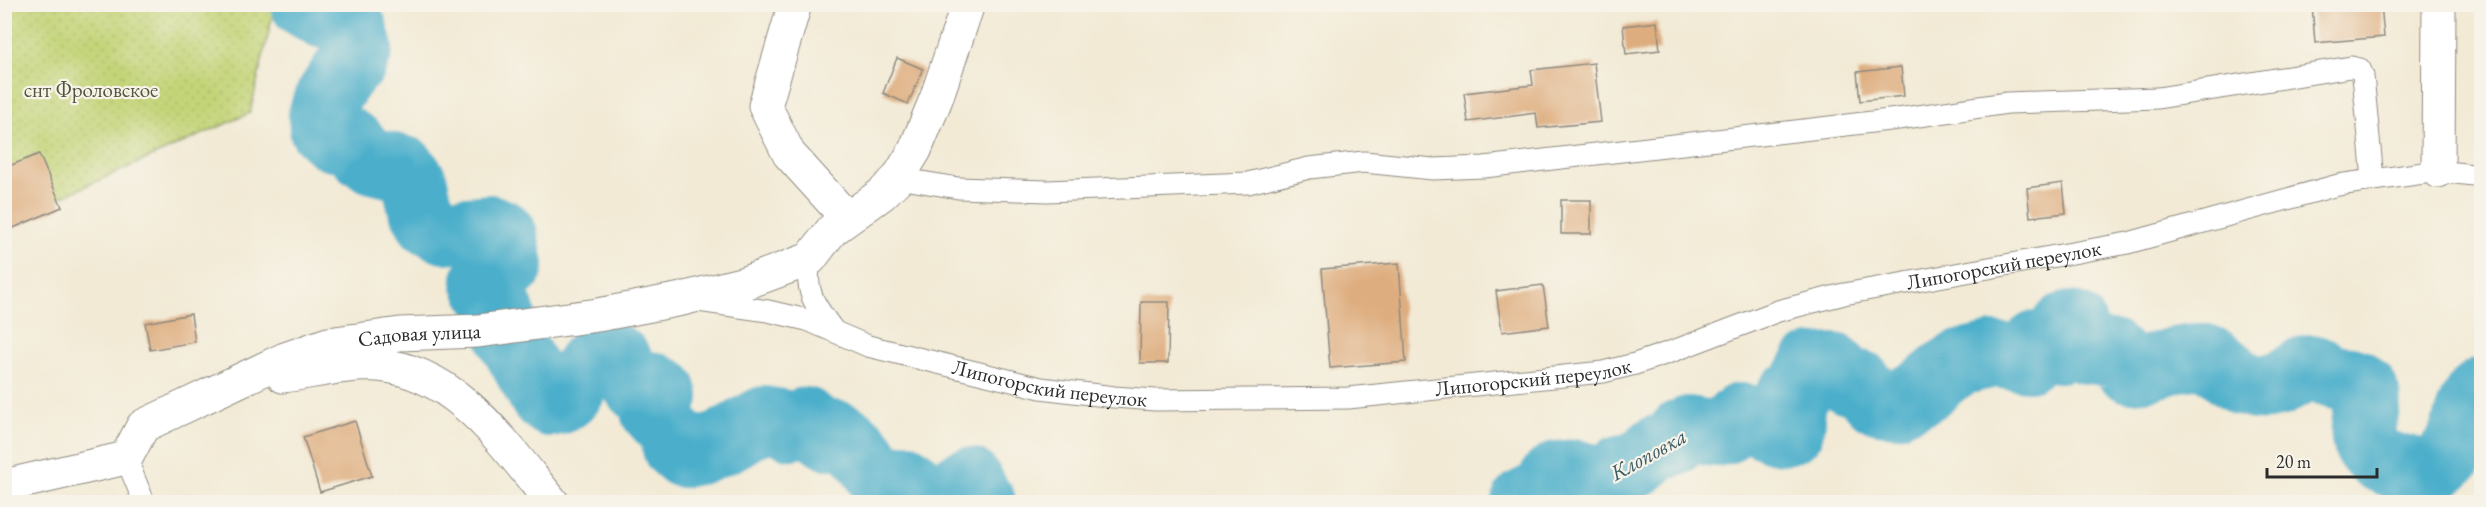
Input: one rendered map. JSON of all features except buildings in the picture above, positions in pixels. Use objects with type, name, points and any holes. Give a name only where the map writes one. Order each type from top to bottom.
[{"type":"street","points":[[795,4],[765,106],[789,154],[847,218]]},
{"type":"street","points":[[810,259],[832,230],[882,194],[898,178],[919,140],[968,4]]},
{"type":"street","points":[[2438,171],[2439,4]]},
{"type":"street","name":"Садовая улица","points":[[126,458],[143,426],[285,359],[328,344],[400,334],[478,331],[542,324],[682,299],[745,283],[810,259]]},
{"type":"street","points":[[217,392],[275,376],[338,368],[377,365],[405,370],[446,391],[476,413],[552,502]]},
{"type":"street","points":[[4,486],[126,458]]},
{"type":"lane","points":[[898,178],[958,188],[1047,191],[1248,183],[1309,168],[1364,162],[1433,169],[1484,167],[1898,120],[2007,103],[2158,98],[2351,67],[2360,69],[2363,76],[2373,179]]},
{"type":"lane","name":"Липогорский переулок","points":[[682,299],[768,311],[807,320],[868,346],[1041,388],[1155,400],[1347,398],[1603,372],[1635,364],[1778,311],[1844,294],[2128,243],[2241,213],[2289,197],[2373,179],[2438,171],[2481,176]]},
{"type":"lane","points":[[810,259],[808,279],[813,302],[836,333]]},
{"type":"lane","points":[[126,458],[144,502]]},
{"type":"green space","name":"снт Фроловское","points":[[4,5],[275,5],[250,113],[5,222]]},
{"type":"waterway","name":"Клоповка","points":[[303,4],[324,16],[344,19],[355,30],[360,49],[355,62],[344,72],[327,98],[321,115],[322,129],[332,138],[344,138],[373,161],[405,169],[415,183],[420,205],[429,222],[445,231],[489,227],[502,232],[505,236],[511,266],[500,274],[488,275],[484,281],[503,315]]},
{"type":"waterway","name":"Клоповка","points":[[1524,502],[1548,490],[1552,478],[1557,474],[1575,472],[1601,479],[1608,477],[1620,468],[1638,464],[1657,448],[1672,445],[1681,432],[1688,429],[1715,434],[1723,432],[1740,416],[1778,431],[1791,430],[1793,420],[1785,402],[1788,396],[1800,389],[1812,367],[1834,366],[1848,381],[1860,383],[1876,400],[1895,404],[1923,391],[1960,363],[1994,355],[2028,359],[2036,344],[2058,350],[2062,347],[2063,327],[2069,324],[2074,325],[2080,347],[2086,351],[2111,353],[2130,370],[2199,356],[2216,362],[2247,385],[2257,387],[2275,385],[2311,367],[2332,376],[2355,381],[2367,393],[2364,439],[2368,448],[2376,457],[2385,462],[2420,471],[2434,468],[2451,455],[2460,439],[2471,405],[2482,390]]},
{"type":"waterway","name":"Клоповка","points":[[509,337],[542,397],[550,404],[561,401],[568,395],[590,363],[597,356],[608,352],[618,359],[637,388],[652,384],[664,390],[666,397],[658,402],[653,411],[672,432],[675,448],[683,455],[698,452],[725,441],[764,419],[782,422],[791,427],[805,420],[828,437],[835,433],[858,446],[883,484],[905,476],[917,485],[930,502]]},
{"type":"waterway","name":"Клоповка","points":[[941,502],[957,486],[969,480],[983,502]]}]
